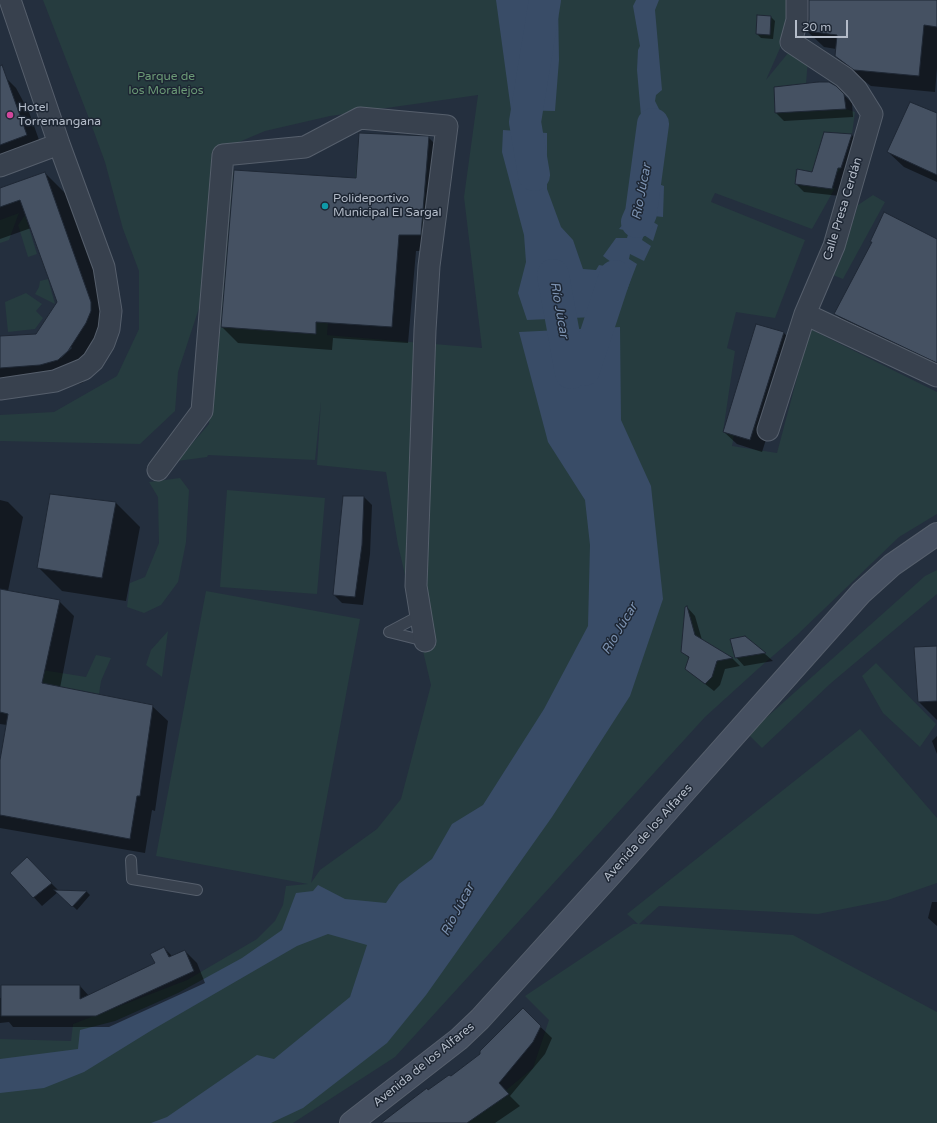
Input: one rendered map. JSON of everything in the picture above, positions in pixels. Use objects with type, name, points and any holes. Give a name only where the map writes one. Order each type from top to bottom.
[{"type":"street","points":[[0,389],[55,381],[84,368],[99,352],[109,329],[111,310],[110,296],[104,267],[59,144],[10,0]]},
{"type":"street","name":"Calle Presa Cerdán","points":[[768,430],[805,314],[834,246],[872,114],[857,90],[844,77],[791,42],[797,20],[797,0]]},
{"type":"street","points":[[158,470],[202,411],[223,155],[305,147],[360,118],[447,126],[429,266],[424,330],[418,482],[416,586],[425,641]]},
{"type":"street","points":[[0,166],[59,144]]},
{"type":"street","points":[[805,314],[937,376]]},
{"type":"street","name":"Avenida de los Alfares","points":[[351,1123],[459,1039],[480,1019],[618,867],[861,593],[892,564],[937,534]]},
{"type":"lane","points":[[421,615],[390,632],[425,641]]},
{"type":"lane","points":[[131,860],[132,879],[196,890]]},
{"type":"green space","name":"Parque de los Moralejos","points":[[43,0],[794,0],[791,23],[766,80],[793,47],[808,59],[806,84],[774,87],[775,113],[846,109],[855,112],[852,134],[825,132],[828,166],[841,168],[836,175],[796,169],[795,184],[835,188],[812,229],[715,193],[712,199],[711,202],[805,240],[775,318],[736,312],[727,348],[735,351],[723,432],[734,435],[732,446],[777,453],[810,329],[937,392],[937,514],[899,537],[797,635],[705,717],[395,1057],[293,1123],[0,1123],[0,1039],[71,1041],[73,1024],[187,980],[257,939],[275,921],[283,905],[286,886],[308,884],[156,856],[206,591],[360,619],[311,883],[320,870],[377,829],[401,799],[431,685],[398,545],[386,472],[317,465],[321,401],[315,460],[208,455],[207,457],[177,461],[209,424],[228,170],[355,178],[359,133],[429,136],[422,235],[399,235],[392,327],[328,323],[327,335],[482,348],[464,197],[478,95],[330,116],[265,131],[213,153],[200,305],[178,372],[175,411],[140,444],[0,441],[0,415],[54,412],[117,376],[139,329],[139,271],[123,229],[105,162]]},
{"type":"green space","points":[[873,195],[885,202],[843,279],[833,275],[842,257],[858,205]]},
{"type":"green space","points":[[19,213],[9,240],[0,243],[0,220]]},
{"type":"green space","points":[[25,215],[37,254],[28,257],[18,225]]},
{"type":"green space","points":[[48,279],[55,304],[35,294],[39,287],[40,281]]},
{"type":"green space","points":[[26,293],[42,304],[36,311],[43,318],[35,329],[8,332],[5,302]]},
{"type":"green space","points":[[180,478],[189,490],[186,542],[178,582],[161,605],[144,613],[127,607],[130,583],[145,577],[159,543],[158,497],[149,482]]},
{"type":"green space","points":[[227,490],[325,498],[317,594],[220,587]]},
{"type":"green space","points":[[937,570],[937,594],[831,683],[762,748],[748,734],[925,576]]},
{"type":"green space","points":[[168,631],[162,677],[146,665],[151,650]]},
{"type":"green space","points":[[96,655],[111,658],[101,681],[99,694],[0,676],[0,663],[86,677]]},
{"type":"green space","points":[[876,663],[936,724],[920,747],[883,713],[862,676]]},
{"type":"green space","points":[[860,729],[937,818],[937,883],[888,900],[818,914],[659,906],[639,924],[793,935],[937,1012],[937,1123],[466,1123],[533,1068],[549,1020],[525,996],[633,924],[638,924],[627,914]]},
{"type":"water","points":[[496,0],[558,0],[559,60],[555,111],[511,110]]},
{"type":"water","points":[[636,0],[659,0],[655,10],[662,90],[656,95],[655,101],[660,111],[659,171],[641,163],[639,156],[641,116],[637,70],[638,50],[640,46],[633,6]]},
{"type":"water","points":[[503,130],[547,133],[547,189],[561,227],[573,240],[583,269],[596,270],[599,265],[610,267],[615,265],[603,256],[616,238],[627,238],[629,231],[619,229],[629,217],[635,216],[638,211],[633,211],[636,176],[664,186],[663,217],[653,216],[650,220],[658,225],[653,241],[644,235],[642,240],[651,246],[644,261],[630,254],[629,259],[637,264],[627,290],[617,280],[617,286],[623,291],[614,299],[617,316],[527,320],[518,293],[526,262],[524,235],[502,152]]},
{"type":"water","points":[[620,327],[621,420],[651,486],[663,599],[630,696],[552,817],[426,995],[387,1043],[303,1108],[271,1123],[151,1123],[167,1117],[257,1055],[274,1059],[350,997],[367,945],[328,934],[297,946],[152,1030],[84,1072],[44,1088],[0,1093],[0,1059],[78,1049],[80,1030],[115,1021],[178,993],[242,958],[282,930],[296,893],[313,891],[318,885],[345,899],[386,903],[399,884],[432,859],[452,824],[483,805],[544,709],[588,626],[590,545],[585,500],[548,442],[519,332]]},
{"type":"building","points":[[809,0],[937,0],[937,27],[924,25],[919,76],[854,70],[835,56],[837,35],[806,31],[809,20]]},
{"type":"building","points":[[757,15],[771,16],[770,35],[756,34]]},
{"type":"building","name":"Hotel Torremangana","points":[[2,65],[27,135],[0,145],[0,66]]},
{"type":"building","points":[[829,82],[836,86],[844,94],[846,109],[775,113],[774,87]]},
{"type":"building","points":[[910,102],[937,113],[937,175],[887,152]]},
{"type":"building","points":[[824,132],[852,134],[841,168],[838,168],[832,189],[795,184],[797,169],[812,172]]},
{"type":"building","name":"Polideportivo Municipal El Sargal","points":[[359,133],[429,136],[421,235],[399,235],[392,327],[316,322],[316,334],[221,327],[234,170],[356,178]]},
{"type":"building","points":[[45,172],[91,302],[91,311],[86,323],[68,351],[58,360],[40,365],[0,368],[0,336],[36,334],[57,302],[20,200],[0,207],[0,188]]},
{"type":"building","points":[[884,212],[937,239],[937,363],[834,314],[872,242],[870,242]]},
{"type":"building","points":[[756,324],[784,332],[750,440],[723,432]]},
{"type":"building","points":[[50,494],[116,502],[102,578],[37,568]]},
{"type":"building","points":[[343,496],[364,496],[362,545],[355,597],[333,595]]},
{"type":"building","points":[[0,589],[60,600],[42,683],[153,705],[140,796],[137,796],[130,839],[0,815],[0,760],[8,714],[0,712]]},
{"type":"building","points":[[687,606],[695,635],[733,658],[717,661],[712,677],[705,684],[685,669],[689,657],[681,652],[685,607]]},
{"type":"building","points":[[745,636],[766,653],[735,658],[730,639]]},
{"type":"building","points":[[937,646],[937,701],[918,702],[914,647]]},
{"type":"building","points":[[27,857],[52,883],[33,898],[10,873]]},
{"type":"building","points":[[54,890],[87,891],[72,907]]},
{"type":"building","points":[[164,947],[169,957],[185,950],[194,971],[96,1016],[1,1016],[1,985],[80,985],[80,999],[155,963],[150,954]]},
{"type":"building","points":[[523,1008],[541,1026],[533,1042],[499,1083],[509,1094],[467,1123],[381,1123],[427,1088],[428,1090],[449,1075],[451,1076],[480,1054],[480,1051]]},
{"type":"waterway","name":"Río Júcar","points":[[534,175],[525,122],[545,0]]},
{"type":"waterway","name":"Rio Júcar","points":[[637,222],[641,213],[653,124]]},
{"type":"waterway","name":"Río Júcar","points":[[553,275],[571,373]]},
{"type":"waterway","name":"Rio Júcar","points":[[584,370],[615,276]]},
{"type":"place","name":"Hotel Torremangana","points":[[10,115]]},
{"type":"place","name":"Polideportivo Municipal El Sargal","points":[[325,206]]}]
